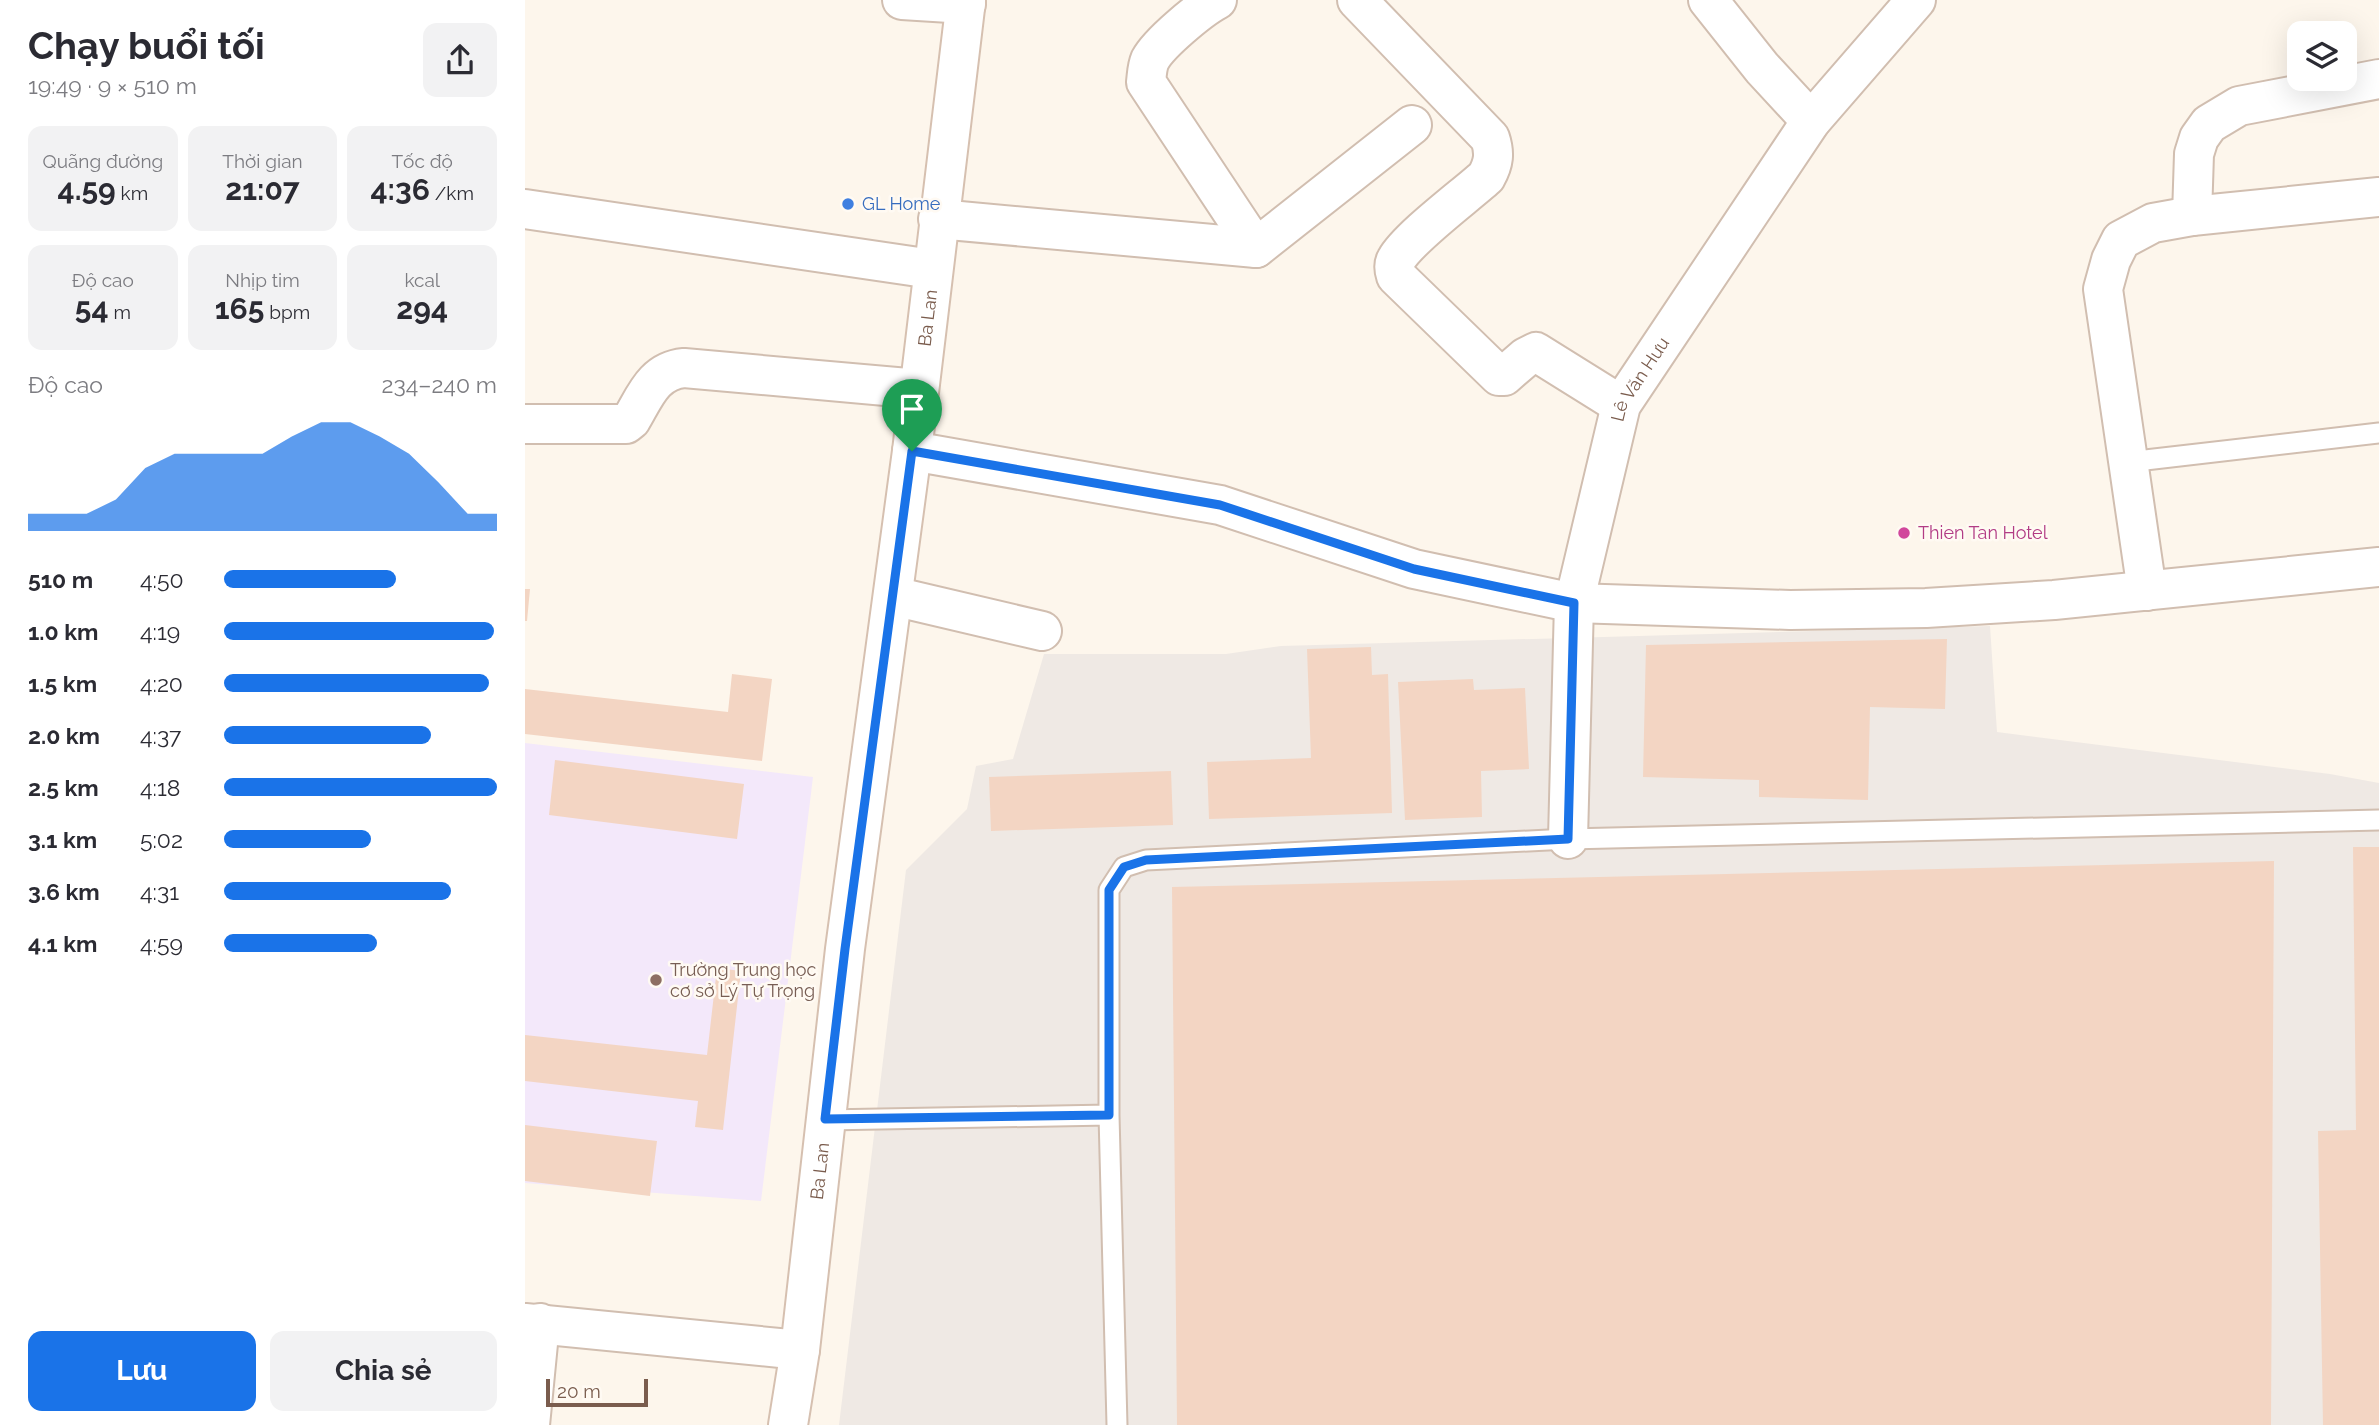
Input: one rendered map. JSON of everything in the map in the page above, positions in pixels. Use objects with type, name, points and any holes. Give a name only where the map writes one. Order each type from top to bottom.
[{"type":"street","points":[[902,0],[966,2]]},
{"type":"street","points":[[1217,0],[1205,6],[1154,55],[1147,67],[1146,82],[1256,248]]},
{"type":"street","points":[[1357,0],[1490,138],[1494,149],[1493,166],[1486,177],[1398,257],[1395,262],[1396,276],[1499,376],[1503,376],[1536,352],[1621,405]]},
{"type":"street","points":[[1708,0],[1762,68],[1811,121]]},
{"type":"street","name":"Ba Lan","points":[[788,1425],[800,1350],[845,949],[912,451],[966,2]]},
{"type":"street","name":"Lê Văn Hưu","points":[[1568,839],[1574,603],[1621,405],[1811,121],[1907,3]]},
{"type":"street","points":[[2192,216],[2194,154],[2199,138],[2209,124],[2239,106],[2379,79]]},
{"type":"street","points":[[938,219],[1256,248],[1412,125]]},
{"type":"street","points":[[2147,591],[2103,289],[2111,260],[2121,240],[2153,223],[2192,216],[2379,197]]},
{"type":"street","points":[[525,209],[932,269]]},
{"type":"street","points":[[525,424],[626,424],[655,379],[669,371],[684,368],[919,389]]},
{"type":"street","points":[[912,451],[1220,505],[1414,569],[1574,603],[1859,611],[2054,600],[2379,567]]},
{"type":"street","points":[[893,596],[1042,631]]},
{"type":"street","points":[[530,1425],[533,1323],[800,1350]]},
{"type":"lane","points":[[2128,462],[2379,433]]},
{"type":"lane","points":[[1117,1425],[1109,1115],[1109,890],[1124,867],[1146,860],[1568,839],[2379,820]]},
{"type":"lane","points":[[825,1119],[1109,1115]]},
{"type":"shaded area","points":[[1990,626],[1997,732],[2330,774],[2379,783],[2379,1425],[839,1425],[906,870],[967,809],[976,766],[1013,759],[1044,654],[1226,654],[1281,646]]},
{"type":"shaded area","name":"Trường Trung học cơ sở Lý Tự Trọng","points":[[525,743],[813,777],[761,1201],[525,1183]]},
{"type":"building","points":[[525,589],[530,589],[527,621],[525,621]]},
{"type":"building","points":[[1947,639],[1945,709],[1870,707],[1868,800],[1759,797],[1759,780],[1643,777],[1646,645]]},
{"type":"building","points":[[1371,647],[1372,675],[1388,674],[1392,813],[1209,819],[1207,762],[1311,758],[1307,649]]},
{"type":"building","points":[[732,674],[772,679],[762,761],[525,734],[525,689],[728,712]]},
{"type":"building","points":[[1473,679],[1474,690],[1525,688],[1529,769],[1481,771],[1482,817],[1405,820],[1398,682]]},
{"type":"building","points":[[555,760],[744,784],[737,839],[549,815]]},
{"type":"building","points":[[1171,771],[1173,825],[991,831],[989,777]]},
{"type":"building","points":[[2353,847],[2379,847],[2379,1425],[2323,1425],[2318,1131],[2356,1130]]},
{"type":"building","points":[[2274,861],[2271,1425],[1177,1425],[1172,887]]},
{"type":"building","points":[[717,968],[741,971],[723,1130],[695,1127],[698,1101],[525,1081],[525,1035],[707,1055]]},
{"type":"building","points":[[525,1125],[657,1141],[650,1196],[525,1181]]},
{"type":"place","name":"GL Home","points":[[848,204]]},
{"type":"place","name":"Thien Tan Hotel","points":[[1904,533]]},
{"type":"place","name":"Trường Trung học cơ sở Lý Tự Trọng","points":[[656,980]]},
{"type":"route","points":[[912,451],[1220,505],[1414,569],[1574,603],[1568,839],[1146,860],[1124,867],[1109,890],[1109,1115],[825,1119],[845,949],[912,451]]}]
